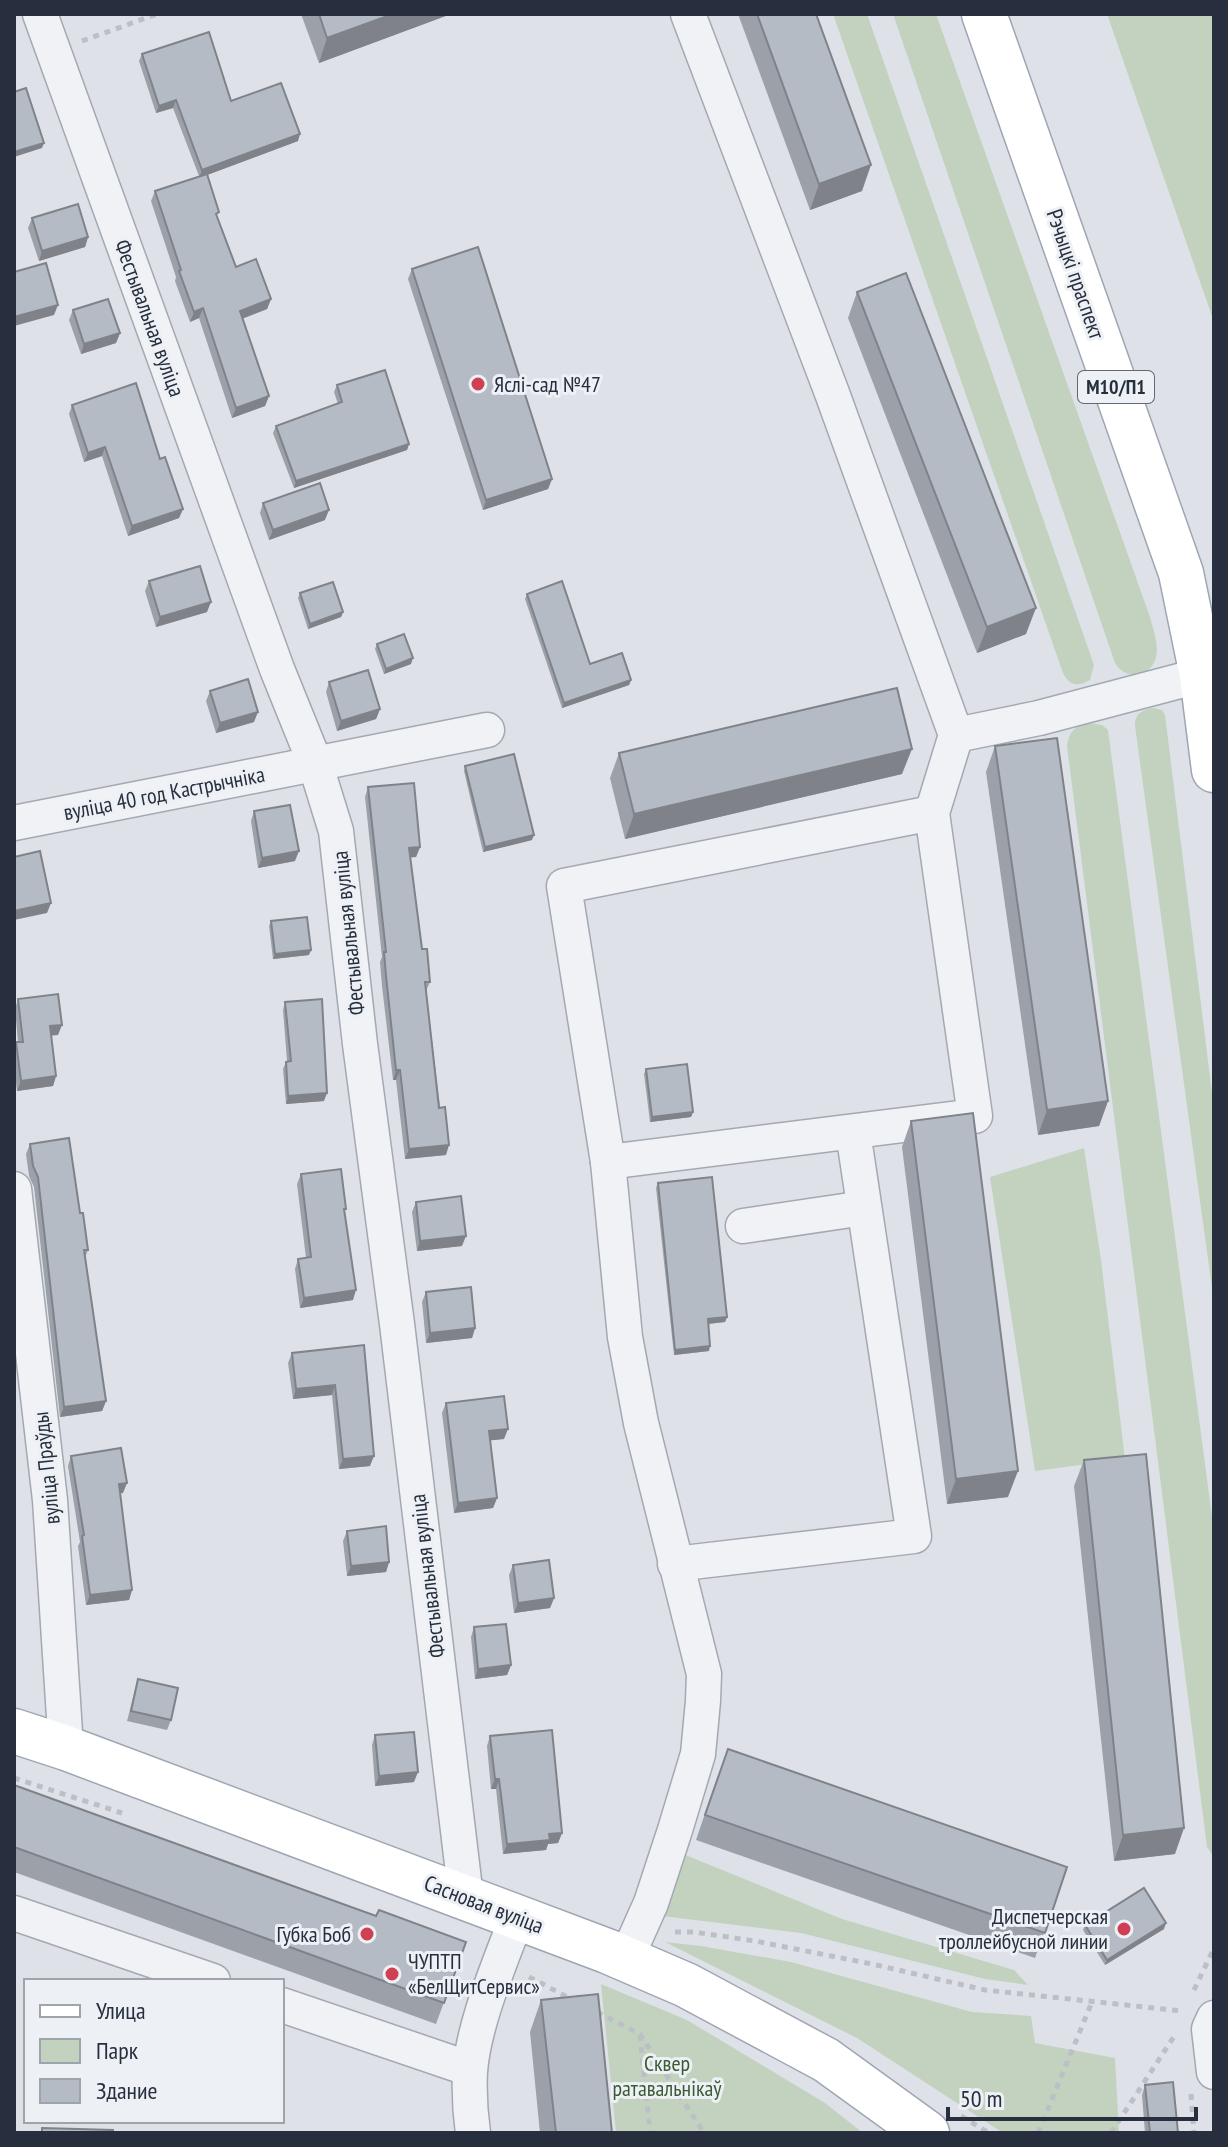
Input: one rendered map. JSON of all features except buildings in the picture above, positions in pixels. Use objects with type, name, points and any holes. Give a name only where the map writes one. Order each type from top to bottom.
[{"type":"main road","name":"Рэчыцкі праспект","points":[[984,14],[1181,573],[1202,675],[1214,770]]},
{"type":"main road","name":"Сасновая вуліца","points":[[14,1731],[466,1897],[511,1931],[632,1945],[686,1985],[826,2060],[927,2133]]},
{"type":"street","points":[[14,20],[30,14]]},
{"type":"street","name":"Фестывальная вуліца","points":[[40,14],[272,654],[315,763],[336,831],[466,1897]]},
{"type":"street","points":[[608,1162],[975,1116],[932,813],[956,735],[832,393],[688,14]]},
{"type":"street","points":[[956,735],[1065,712],[1202,675]]},
{"type":"street","name":"вуліца 40 год Кастрычніка","points":[[14,823],[487,730]]},
{"type":"street","points":[[632,1945],[651,1903],[698,1754],[704,1674],[641,1423],[625,1337],[608,1162],[564,886],[932,813]]},
{"type":"street","points":[[675,1564],[914,1536],[853,1132]]},
{"type":"street","name":"вуліца Праўды","points":[[14,1189],[50,1500],[66,1748]]},
{"type":"street","points":[[743,1226],[864,1208]]},
{"type":"street","points":[[14,1913],[207,1979]]},
{"type":"street","points":[[473,2133],[470,2069],[479,2026],[511,1931]]},
{"type":"street","points":[[284,2006],[470,2069]]},
{"type":"street","points":[[1192,2014],[1209,2029],[1214,2072]]},
{"type":"path","points":[[511,1931],[526,1976],[577,2002]]},
{"type":"path","points":[[632,1945],[694,1932],[872,1964],[985,1990],[1192,2014]]},
{"type":"path","points":[[1193,1991],[1214,1948]]},
{"type":"path","points":[[1038,2133],[1092,2002]]},
{"type":"path","points":[[589,2008],[640,2034],[704,2133]]},
{"type":"path","points":[[1111,2133],[1176,2033]]},
{"type":"path","points":[[640,2034],[650,2133]]},
{"type":"green space","points":[[833,14],[867,14],[1094,665],[1090,680],[1086,682],[1071,683],[1063,673]]},
{"type":"green space","points":[[893,14],[936,14],[1150,617],[1157,652],[1153,664],[1144,673],[1125,673],[1115,663]]},
{"type":"green space","points":[[1107,14],[1214,14],[1214,322]]},
{"type":"green space","points":[[1154,708],[1162,710],[1165,715],[1214,1109],[1214,1303],[1135,726],[1140,713]]},
{"type":"green space","points":[[1089,723],[1102,725],[1108,730],[1214,1532],[1214,1857],[1207,1847],[1067,746],[1073,730]]},
{"type":"green space","points":[[1084,1148],[1125,1459],[1035,1471],[990,1177]]},
{"type":"green space","points":[[683,1854],[842,1919],[1014,1970],[1028,1985],[985,1979],[801,1933],[662,1916]]},
{"type":"green space","points":[[665,1942],[791,1962],[972,2012],[1031,2016],[1035,2043],[1115,2058],[1119,2133],[1003,2133],[857,2038]]},
{"type":"green space","name":"Сквер ратавальнікаў","points":[[601,1984],[687,2020],[825,2103],[863,2133],[616,2133]]},
{"type":"place","name":"Яслі-сад №47","points":[[478,384]]},
{"type":"place","name":"Диспетчерская троллейбусной линии","points":[[1124,1929]]},
{"type":"place","name":"Губка Боб","points":[[367,1934]]},
{"type":"place","name":"ЧУПТП «БелЩитСервис»","points":[[392,1974]]}]
